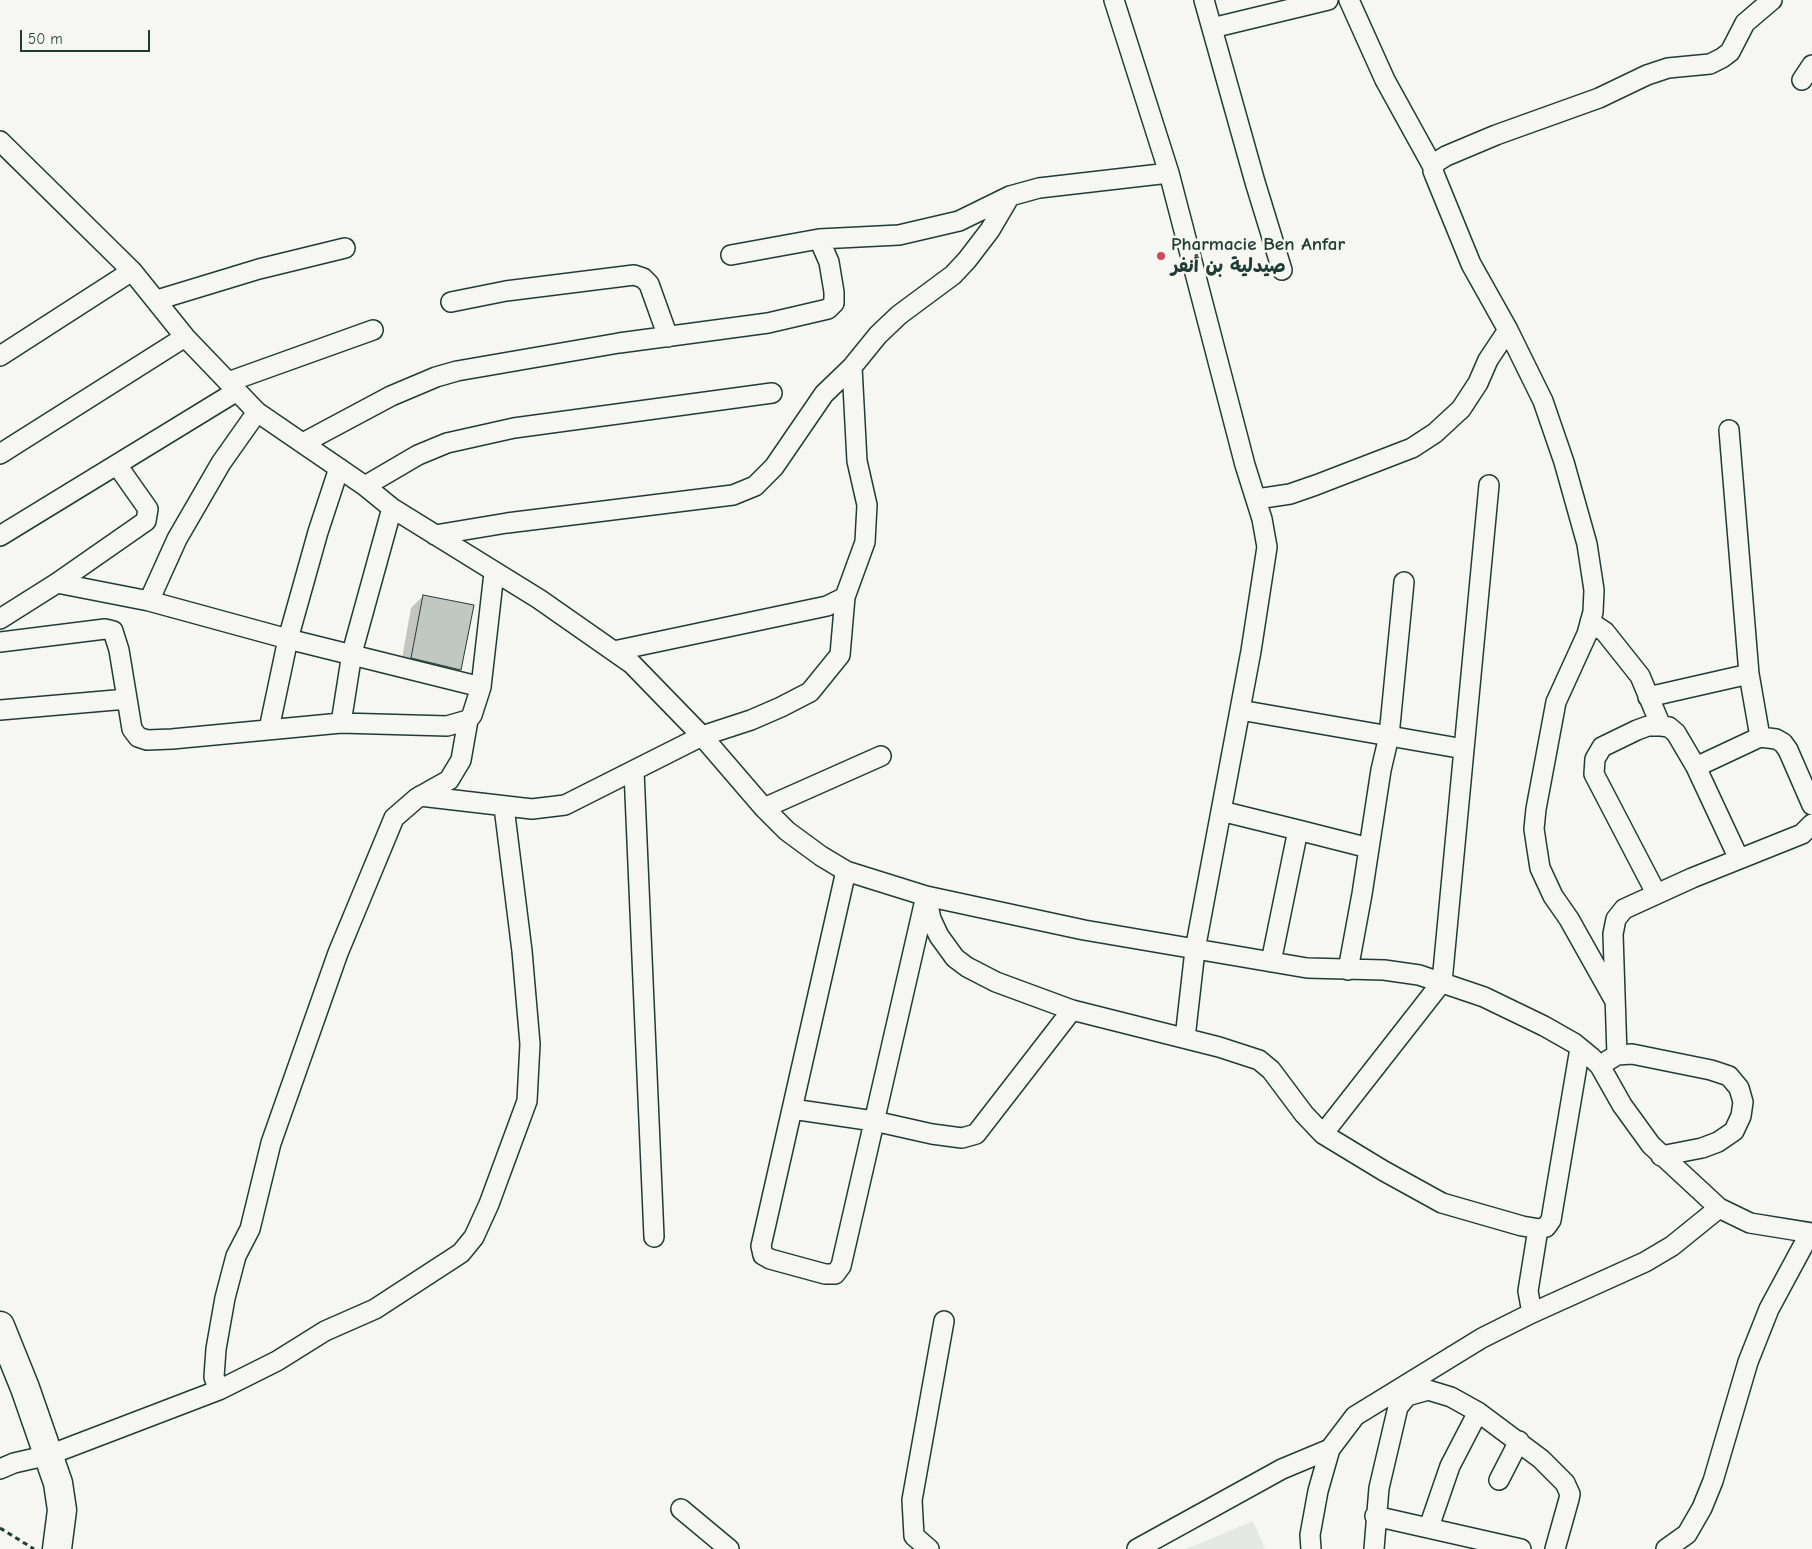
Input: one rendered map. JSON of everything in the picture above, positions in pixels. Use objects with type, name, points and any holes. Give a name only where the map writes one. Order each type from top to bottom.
[{"type":"street","points":[[1114,0],[1169,174],[1207,324],[1256,499],[1267,547],[1240,710],[1196,950],[1185,1038]]},
{"type":"street","points":[[1204,0],[1255,182],[1282,270]]},
{"type":"street","points":[[1212,28],[1328,0]]},
{"type":"street","points":[[1350,0],[1385,80],[1433,166],[1437,182],[1471,264],[1508,330],[1544,402],[1564,462],[1593,572],[1594,590],[1587,634],[1556,702],[1542,765],[1534,830],[1540,868],[1553,896],[1569,919],[1616,1001]]},
{"type":"street","points":[[1433,166],[1446,156],[1496,135],[1599,98],[1647,75],[1668,68],[1710,64],[1730,52],[1745,23],[1772,0]]},
{"type":"street","points":[[0,141],[132,270],[185,337],[257,412],[365,486],[392,508],[494,573],[539,599],[632,664],[702,736],[764,808],[787,831],[846,871],[926,896],[1084,930],[1307,968],[1384,970],[1419,975],[1493,1001],[1544,1026],[1580,1048],[1600,1066],[1622,1105],[1661,1156],[1719,1208],[1750,1223],[1811,1233],[1766,1318],[1748,1362],[1713,1482],[1702,1508],[1687,1534],[1670,1548]]},
{"type":"street","points":[[731,255],[819,239],[899,235],[959,221],[1010,196],[1064,184],[1169,174]]},
{"type":"street","points":[[436,535],[507,523],[733,495],[754,486],[774,466],[824,394],[852,367],[878,335],[899,315],[953,275],[990,230],[1010,196]]},
{"type":"street","points":[[303,443],[390,396],[436,377],[484,366],[619,343],[668,338],[768,322],[830,308],[834,303],[834,292],[829,262],[819,239]]},
{"type":"street","points":[[157,300],[252,271],[345,248]]},
{"type":"street","points":[[0,356],[132,270]]},
{"type":"street","points":[[452,302],[506,291],[634,275],[643,278],[649,284],[668,338]]},
{"type":"street","points":[[0,536],[117,465],[232,387],[373,330]]},
{"type":"street","points":[[1256,499],[1290,494],[1316,486],[1412,448],[1435,433],[1461,409],[1478,383],[1488,360],[1508,330]]},
{"type":"street","points":[[0,454],[185,337]]},
{"type":"street","points":[[420,796],[532,809],[566,805],[702,736],[751,720],[810,692],[840,655],[845,597],[865,542],[867,506],[857,461],[852,367]]},
{"type":"street","points":[[365,486],[418,455],[447,443],[504,430],[701,401],[772,393]]},
{"type":"street","points":[[149,601],[177,539],[222,464],[257,412]]},
{"type":"street","points":[[1729,430],[1749,674],[1760,736]]},
{"type":"street","points":[[0,619],[142,526],[148,519],[148,509],[117,465]]},
{"type":"street","points":[[269,729],[288,639],[318,532],[339,468]]},
{"type":"street","points":[[1323,1134],[1442,982],[1489,485]]},
{"type":"street","points":[[341,723],[352,653],[392,508]]},
{"type":"street","points":[[219,1390],[214,1377],[224,1298],[236,1256],[250,1229],[271,1143],[338,953],[394,818],[420,796],[449,780],[461,760],[468,720],[476,706],[481,687],[494,573]]},
{"type":"street","points":[[1348,970],[1381,770],[1389,736],[1404,582]]},
{"type":"street","points":[[57,583],[149,601],[288,639],[352,653],[481,687]]},
{"type":"street","points":[[614,651],[827,606],[845,597]]},
{"type":"street","points":[[1590,622],[1605,632],[1640,676],[1661,726]]},
{"type":"street","points":[[0,642],[110,630],[116,637],[132,729],[142,739],[172,739],[341,723],[448,726],[468,720]]},
{"type":"street","points":[[1648,697],[1749,674]]},
{"type":"street","points":[[0,710],[127,699]]},
{"type":"street","points":[[1240,710],[1464,749]]},
{"type":"street","points":[[1656,893],[1594,774],[1594,764],[1602,747],[1637,730],[1648,726],[1661,726],[1669,728],[1676,733],[1696,767],[1739,859]]},
{"type":"street","points":[[1696,767],[1760,736],[1776,739],[1783,743],[1788,750],[1812,805]]},
{"type":"street","points":[[764,808],[881,756]]},
{"type":"street","points":[[634,771],[654,1237]]},
{"type":"street","points":[[0,1469],[14,1463],[49,1455],[219,1390],[277,1361],[325,1331],[375,1309],[461,1253],[474,1237],[489,1204],[527,1101],[530,1044],[522,951],[504,807]]},
{"type":"street","points":[[1221,811],[1369,848]]},
{"type":"street","points":[[1617,1055],[1616,1001],[1612,948],[1616,919],[1624,909],[1656,893],[1802,834],[1812,824]]},
{"type":"street","points":[[1271,962],[1298,830]]},
{"type":"street","points":[[846,871],[762,1246],[764,1255],[770,1259],[825,1274],[835,1274],[841,1266],[926,896]]},
{"type":"street","points":[[926,896],[935,928],[946,948],[955,958],[996,982],[1072,1010],[1244,1054],[1266,1065],[1304,1114],[1323,1134],[1384,1171],[1442,1203],[1538,1229],[1546,1227],[1551,1220],[1580,1048]]},
{"type":"street","points":[[792,1109],[874,1121],[932,1134],[962,1138],[976,1134],[1072,1010]]},
{"type":"street","points":[[1600,1066],[1617,1055],[1632,1054],[1711,1070],[1729,1076],[1739,1088],[1743,1102],[1741,1116],[1734,1131],[1718,1142],[1702,1148],[1661,1156]]},
{"type":"street","points":[[1311,1549],[1310,1535],[1318,1491],[1330,1449],[1356,1416],[1482,1338],[1532,1313],[1645,1262],[1672,1246],[1719,1208]]},
{"type":"street","points":[[1532,1313],[1528,1291],[1538,1229]]},
{"type":"street","points":[[929,1549],[914,1536],[912,1500],[944,1321]]},
{"type":"street","points":[[0,1326],[58,1483],[62,1510],[57,1549]]},
{"type":"street","points":[[1374,1549],[1375,1516],[1379,1488],[1398,1407],[1406,1396],[1418,1391],[1436,1391],[1478,1412],[1519,1442],[1552,1468],[1568,1488],[1569,1499],[1555,1549]]},
{"type":"street","points":[[1429,1527],[1450,1466],[1478,1412]]},
{"type":"street","points":[[1499,1480],[1519,1442]]},
{"type":"street","points":[[1137,1549],[1282,1469],[1330,1449]]},
{"type":"street","points":[[681,1509],[729,1549]]},
{"type":"street","points":[[1375,1516],[1521,1549]]},
{"type":"path","points":[[0,1528],[34,1549]]},
{"type":"shaded area","points":[[1253,1521],[1265,1549],[1186,1549]]},
{"type":"building","points":[[423,595],[474,605],[461,670],[411,658]]},
{"type":"place","name":"Pharmacie Ben Anfar صيدلية بن أنفر","points":[[1161,256]]}]
